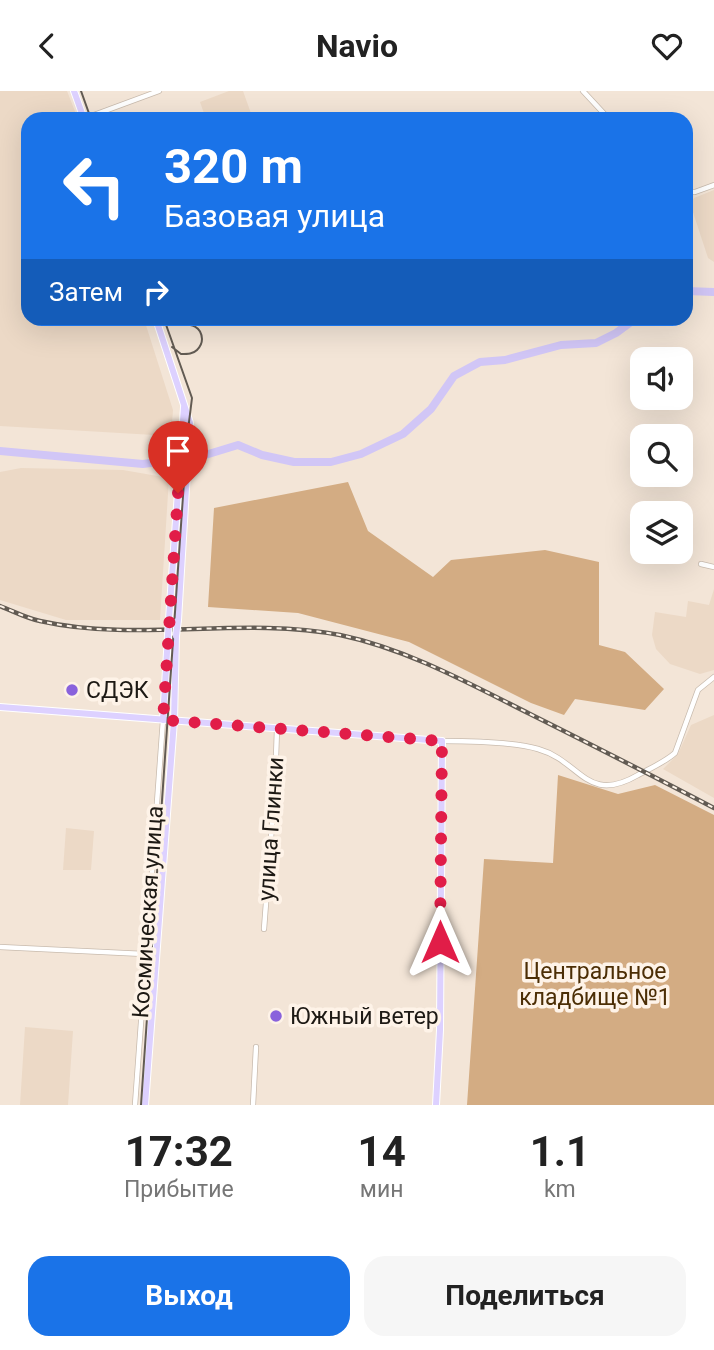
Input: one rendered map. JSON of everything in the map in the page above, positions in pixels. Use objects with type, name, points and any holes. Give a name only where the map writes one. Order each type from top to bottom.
[{"type":"main road","points":[[74,91],[81,112]]},
{"type":"main road","points":[[158,326],[183,398],[186,438],[169,619],[163,720]]},
{"type":"main road","name":"Космическая улица","points":[[145,1105],[174,721],[182,486]]},
{"type":"main road","points":[[0,707],[442,741],[440,1030],[436,1105]]},
{"type":"street","points":[[102,112],[159,91]]},
{"type":"street","points":[[583,91],[602,112]]},
{"type":"street","points":[[693,192],[714,185]]},
{"type":"street","points":[[701,564],[714,567]]},
{"type":"street","points":[[442,741],[535,748],[554,756],[587,779],[615,787],[675,753],[698,690],[714,677]]},
{"type":"street","name":"Космическая улица","points":[[135,1105],[163,720]]},
{"type":"street","name":"улица Глинки","points":[[264,929],[277,729]]},
{"type":"street","points":[[0,947],[144,954]]},
{"type":"street","points":[[253,1105],[256,1047]]},
{"type":"shaded area","points":[[0,91],[67,91],[75,112],[21,112],[21,326],[146,326],[173,410],[171,436],[0,426]]},
{"type":"shaded area","points":[[229,91],[243,91],[250,112],[204,112],[200,102]]},
{"type":"shaded area","points":[[714,190],[714,262],[708,258],[693,212],[694,198]]},
{"type":"shaded area","points":[[21,468],[123,470],[169,478],[160,620],[66,620],[0,600],[0,472]]},
{"type":"shaded area","points":[[714,589],[714,670],[700,674],[670,664],[656,649],[652,635],[655,612],[686,617],[688,601],[709,605]]},
{"type":"shaded area","points":[[714,715],[714,798],[663,769],[678,754],[691,725]]},
{"type":"shaded area","points":[[66,828],[94,831],[91,870],[63,870]]},
{"type":"shaded area","points":[[25,1027],[73,1031],[68,1105],[20,1105]]},
{"type":"green space","points":[[348,482],[368,531],[433,577],[451,560],[545,550],[599,562],[599,645],[625,652],[664,689],[645,710],[575,699],[564,715],[531,703],[409,642],[298,613],[208,607],[214,508]]},
{"type":"green space","name":"Центральное кладбище №1","points":[[558,775],[618,794],[655,785],[714,815],[714,1105],[467,1105],[484,859],[553,863]]},
{"type":"waterway","points":[[693,291],[714,292]]},
{"type":"waterway","points":[[0,451],[143,464],[202,456],[238,445],[262,455],[294,462],[331,462],[361,454],[403,434],[431,409],[454,376],[480,362],[505,360],[561,345],[596,343],[626,326]]},
{"type":"tram line","points":[[81,91],[88,112]]},
{"type":"tram line","points":[[141,1105],[187,438],[192,398],[166,326]]},
{"type":"tram line","points":[[172,347],[181,354],[198,349],[202,339],[201,332],[193,326]]},
{"type":"railway","points":[[0,606],[35,620],[77,627],[114,630],[265,628],[303,630],[365,641],[414,658],[461,680],[714,808]]},
{"type":"place","name":"СДЭК","points":[[72,690]]},
{"type":"place","name":"Южный ветер","points":[[276,1016]]},
{"type":"route","points":[[178,493],[163,720],[442,741],[440,942]]}]
